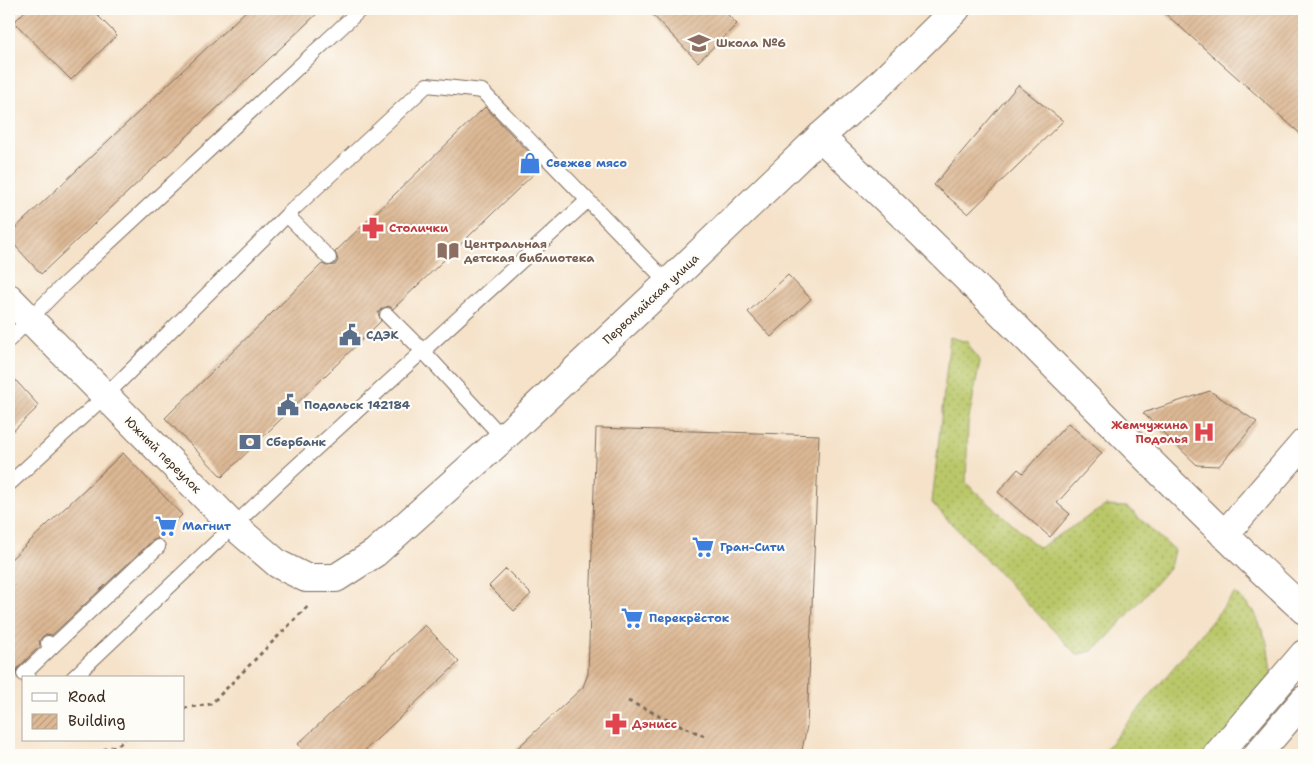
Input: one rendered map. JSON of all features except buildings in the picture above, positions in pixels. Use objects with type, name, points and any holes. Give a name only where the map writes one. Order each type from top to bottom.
[{"type":"street","name":"Первомайская улица","points":[[336,578],[375,553],[503,438],[820,137],[878,86],[956,9]]},
{"type":"street","points":[[820,137],[904,215],[1224,536],[1304,610]]},
{"type":"street","name":"Южный переулок","points":[[9,298],[234,526],[278,564],[306,578],[336,578]]},
{"type":"street","points":[[1224,536],[1304,443]]},
{"type":"street","points":[[1217,755],[1304,654]]},
{"type":"street","points":[[1257,755],[1304,700]]},
{"type":"lane","points":[[9,340],[60,288],[361,9]]},
{"type":"lane","points":[[9,484],[106,396],[287,215],[428,85],[482,91],[668,283]]},
{"type":"lane","points":[[75,676],[288,474],[587,201]]},
{"type":"lane","points":[[287,215],[329,258]]},
{"type":"lane","points":[[387,315],[503,438]]},
{"type":"lane","points":[[26,676],[24,674],[50,645],[158,547]]},
{"type":"path","points":[[185,708],[211,704],[336,578]]},
{"type":"path","points":[[628,701],[704,736]]},
{"type":"path","points":[[88,755],[122,742]]},
{"type":"green space","points":[[950,337],[967,342],[980,362],[968,423],[966,483],[1039,548],[1105,506],[1127,507],[1174,550],[1170,567],[1106,639],[1092,651],[1077,655],[932,503]]},
{"type":"green space","points":[[1235,593],[1254,611],[1267,642],[1272,679],[1206,755],[1101,755]]},
{"type":"place","name":"Школа №6","points":[[699,43]]},
{"type":"place","name":"Свежее мясо","points":[[530,163]]},
{"type":"place","name":"Столички","points":[[373,228]]},
{"type":"place","name":"Центральная детская библиотека","points":[[448,251]]},
{"type":"place","name":"СДЭК","points":[[350,335]]},
{"type":"place","name":"Подольск 142184","points":[[288,405]]},
{"type":"place","name":"Жемчужина Подолья","points":[[1204,432]]},
{"type":"place","name":"Сбербанк","points":[[250,442]]},
{"type":"place","name":"Магнит","points":[[166,526]]},
{"type":"place","name":"Гран-Сити","points":[[703,547]]},
{"type":"place","name":"Перекрёсток","points":[[632,618]]},
{"type":"place","name":"Дэнисс","points":[[616,724]]}]
